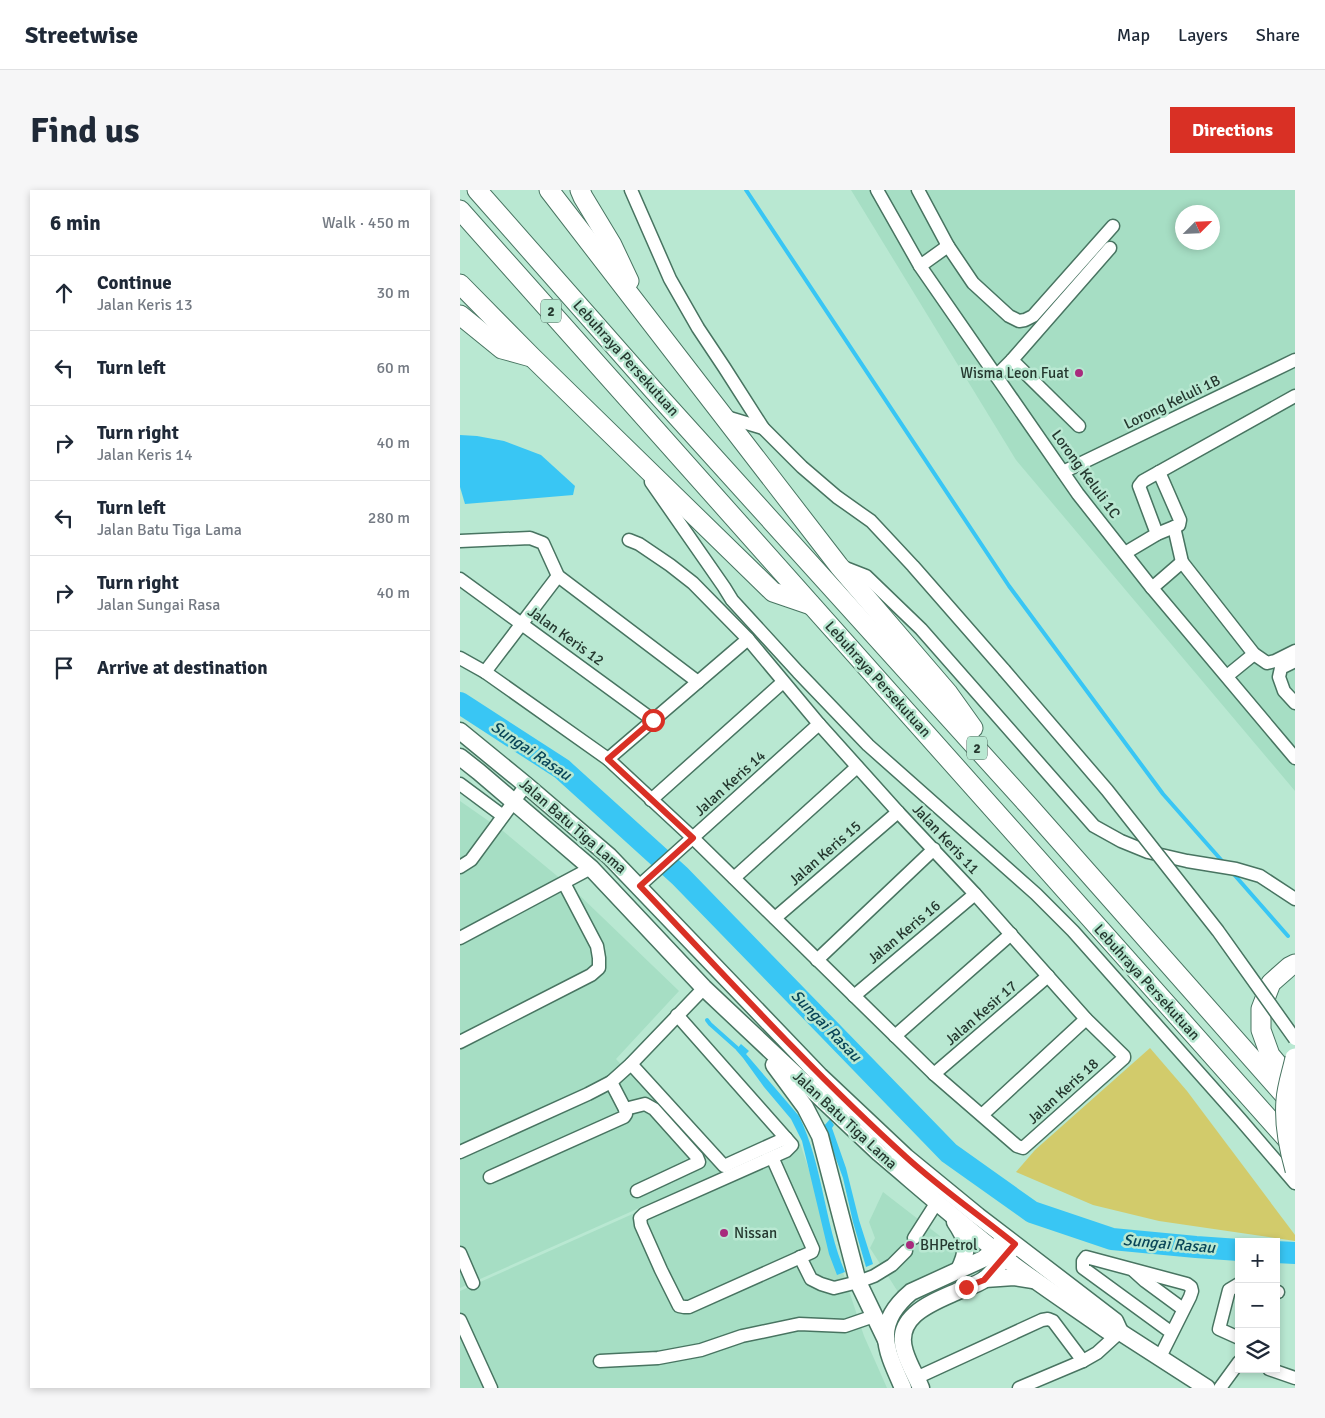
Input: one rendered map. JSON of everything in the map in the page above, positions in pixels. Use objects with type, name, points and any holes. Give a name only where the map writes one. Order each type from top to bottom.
[{"type":"highway","name":"Lebuhraya Persekutuan","points":[[477,190],[655,392],[1028,805],[1295,1107]]},
{"type":"highway","points":[[549,190],[839,566],[948,693],[1028,805]]},
{"type":"highway","points":[[580,190],[612,245],[645,315]]},
{"type":"highway","name":"Lebuhraya Persekutuan","points":[[460,210],[1295,1149]]},
{"type":"highway","points":[[460,284],[532,357],[773,592],[812,605]]},
{"type":"highway","points":[[460,315],[502,348],[532,357]]},
{"type":"highway","points":[[1295,964],[1271,982],[1261,1009],[1261,1030],[1270,1055],[1295,1085]]},
{"type":"highway","points":[[1295,1058],[1288,1086],[1286,1110],[1295,1170]]},
{"type":"main road","name":"Jalan Batu Tiga Lama","points":[[460,731],[609,856],[640,886],[820,1076],[906,1157],[970,1210],[1115,1321],[1120,1332]]},
{"type":"main road","name":"Jalan Batu Tiga Lama","points":[[460,757],[591,868],[704,988],[879,1153],[1000,1254],[1036,1281],[1108,1331],[1120,1332],[1207,1388]]},
{"type":"main road","points":[[751,1033],[805,1107],[820,1136],[858,1282],[886,1340]]},
{"type":"main road","points":[[943,1207],[962,1231],[966,1241],[966,1251],[958,1270]]},
{"type":"main road","points":[[984,1280],[1011,1240]]},
{"type":"main road","points":[[903,1388],[890,1358],[885,1330],[889,1318],[902,1300],[920,1288],[958,1270],[1000,1254]]},
{"type":"main road","points":[[919,1383],[905,1352],[903,1342],[904,1332],[910,1320],[920,1309],[984,1280],[1014,1277],[1036,1281]]},
{"type":"street","points":[[631,190],[670,279],[698,328],[763,428],[802,467],[837,497],[871,521],[1004,670],[1107,790],[1218,930],[1295,1039]]},
{"type":"street","name":"Lorong Keluli 1C","points":[[877,190],[920,266],[1078,494],[1152,588],[1295,758]]},
{"type":"street","points":[[918,190],[948,246],[973,283],[1010,316],[1019,321],[1033,316],[1114,226]]},
{"type":"street","points":[[920,266],[948,246]]},
{"type":"street","points":[[996,376],[1110,248]]},
{"type":"street","points":[[1012,360],[1079,426]]},
{"type":"street","name":"Lorong Keluli 1B","points":[[1063,472],[1295,360]]},
{"type":"street","points":[[1157,534],[1139,486],[1143,481],[1295,396]]},
{"type":"street","points":[[723,416],[763,428]]},
{"type":"street","points":[[630,452],[732,600],[868,745],[1036,894],[1073,931],[1295,1183]]},
{"type":"street","points":[[1125,553],[1157,534],[1178,525],[1180,520],[1159,472]]},
{"type":"street","points":[[1174,527],[1182,562],[1254,654],[1267,663],[1295,651]]},
{"type":"street","points":[[460,541],[530,538],[543,543],[558,576],[698,682]]},
{"type":"street","name":"Jalan Keris 11","points":[[628,540],[639,544],[693,583],[748,639],[857,767],[975,894],[1086,1019],[1124,1058]]},
{"type":"street","points":[[1152,588],[1182,562]]},
{"type":"street","points":[[839,566],[866,576],[921,629],[1094,826],[1121,841],[1148,852],[1236,869],[1260,876],[1295,899]]},
{"type":"street","points":[[485,672],[558,576]]},
{"type":"street","name":"Jalan Keris 12","points":[[460,579],[653,720]]},
{"type":"street","points":[[608,759],[748,639]]},
{"type":"street","points":[[1227,676],[1254,654]]},
{"type":"street","points":[[460,658],[485,672],[608,759],[693,838],[934,1074],[982,1114],[1086,1019]]},
{"type":"street","points":[[1295,661],[1281,668],[1279,677],[1284,691],[1295,703]]},
{"type":"street","points":[[651,800],[783,682]]},
{"type":"street","name":"Jalan Keris 14","points":[[640,886],[819,724]]},
{"type":"street","points":[[734,878],[857,767]]},
{"type":"street","points":[[460,784],[503,816]]},
{"type":"street","points":[[460,867],[471,860],[526,785]]},
{"type":"street","name":"Jalan Keris 15","points":[[774,918],[898,812]]},
{"type":"street","points":[[817,960],[934,849]]},
{"type":"street","points":[[460,938],[591,868]]},
{"type":"street","points":[[460,1042],[591,975],[599,968],[597,946],[564,883]]},
{"type":"street","name":"Jalan Keris 16","points":[[854,996],[975,894]]},
{"type":"street","points":[[896,1036],[1011,934]]},
{"type":"street","name":"Jalan Kesir 17","points":[[934,1074],[1048,976]]},
{"type":"street","points":[[460,1152],[611,1082],[631,1064],[704,988]]},
{"type":"street","points":[[677,1015],[792,1145],[786,1151],[772,1157],[644,1214],[640,1218],[640,1225],[679,1306],[689,1307],[812,1252],[813,1249],[772,1157]]},
{"type":"street","name":"Jalan Keris 18","points":[[982,1114],[1017,1146],[1023,1148],[1124,1058]]},
{"type":"street","points":[[631,1064],[724,1166],[786,1138]]},
{"type":"street","points":[[490,1177],[624,1117],[626,1114],[625,1110],[611,1082]]},
{"type":"street","points":[[625,1110],[645,1104],[654,1109],[699,1162],[637,1191]]},
{"type":"street","points":[[914,1238],[943,1207]]},
{"type":"street","points":[[800,1257],[811,1279],[834,1288],[874,1276],[885,1270],[906,1251]]},
{"type":"street","points":[[460,1253],[473,1283]]},
{"type":"street","points":[[1160,1357],[1172,1333],[1184,1309],[1192,1291],[1191,1287],[1187,1284],[1086,1257],[1082,1264],[1083,1268],[1172,1333]]},
{"type":"street","points":[[1133,1270],[1184,1309]]},
{"type":"street","points":[[1235,1286],[1229,1290],[1220,1329],[1235,1336]]},
{"type":"street","points":[[600,1361],[658,1358],[701,1350],[742,1336],[800,1324],[845,1326],[874,1316]]},
{"type":"street","points":[[919,1383],[1042,1320],[1048,1319],[1053,1321],[1083,1361]]},
{"type":"street","points":[[460,1320],[491,1388]]},
{"type":"street","points":[[1019,1388],[1083,1361],[1097,1353],[1120,1332]]},
{"type":"street","points":[[1220,1388],[1235,1371]]},
{"type":"street","points":[[1280,1373],[1295,1378]]},
{"type":"shaded area","points":[[851,190],[1295,190],[1295,791],[1016,460]]},
{"type":"shaded area","points":[[460,801],[503,831],[574,890],[679,991],[616,1059],[720,1172],[460,1288]]},
{"type":"shaded area","points":[[1150,1048],[1187,1091],[1295,1235],[1295,1241],[1159,1221],[1093,1205],[1016,1172],[1035,1150]]},
{"type":"shaded area","points":[[799,1140],[864,1336],[887,1388],[460,1388],[460,1291]]},
{"type":"shaded area","points":[[883,1192],[958,1250],[954,1263],[949,1268],[900,1295],[870,1248],[875,1238],[869,1222]]},
{"type":"water","points":[[460,435],[504,441],[541,455],[575,486],[573,495],[465,504],[460,487]]},
{"type":"water","points":[[741,1044],[749,1051],[746,1054],[799,1116],[819,1174],[832,1233],[845,1272],[837,1275],[829,1254],[802,1141],[791,1119],[736,1050]]},
{"type":"water","points":[[830,1119],[834,1125],[832,1128],[846,1168],[859,1220],[873,1264],[866,1267],[843,1178],[824,1126]]},
{"type":"waterway","points":[[746,190],[1009,586],[1163,794],[1223,862]]},
{"type":"waterway","name":"Sungai Rasau","points":[[460,703],[562,769],[680,876],[949,1153],[1032,1212],[1112,1239],[1235,1250]]},
{"type":"waterway","points":[[1231,871],[1288,936]]},
{"type":"waterway","points":[[707,1020],[737,1048]]},
{"type":"waterway","name":"Sungai Rasau","points":[[1280,1252],[1295,1253]]},
{"type":"place","name":"Wisma Leon Fuat","points":[[1079,373]]},
{"type":"place","name":"Nissan","points":[[724,1233]]},
{"type":"place","name":"BHPetrol","points":[[910,1245]]},
{"type":"route","points":[[653,720],[608,759],[693,838],[640,886],[820,1076],[906,1157],[1015,1244],[984,1280],[966,1287]]}]
